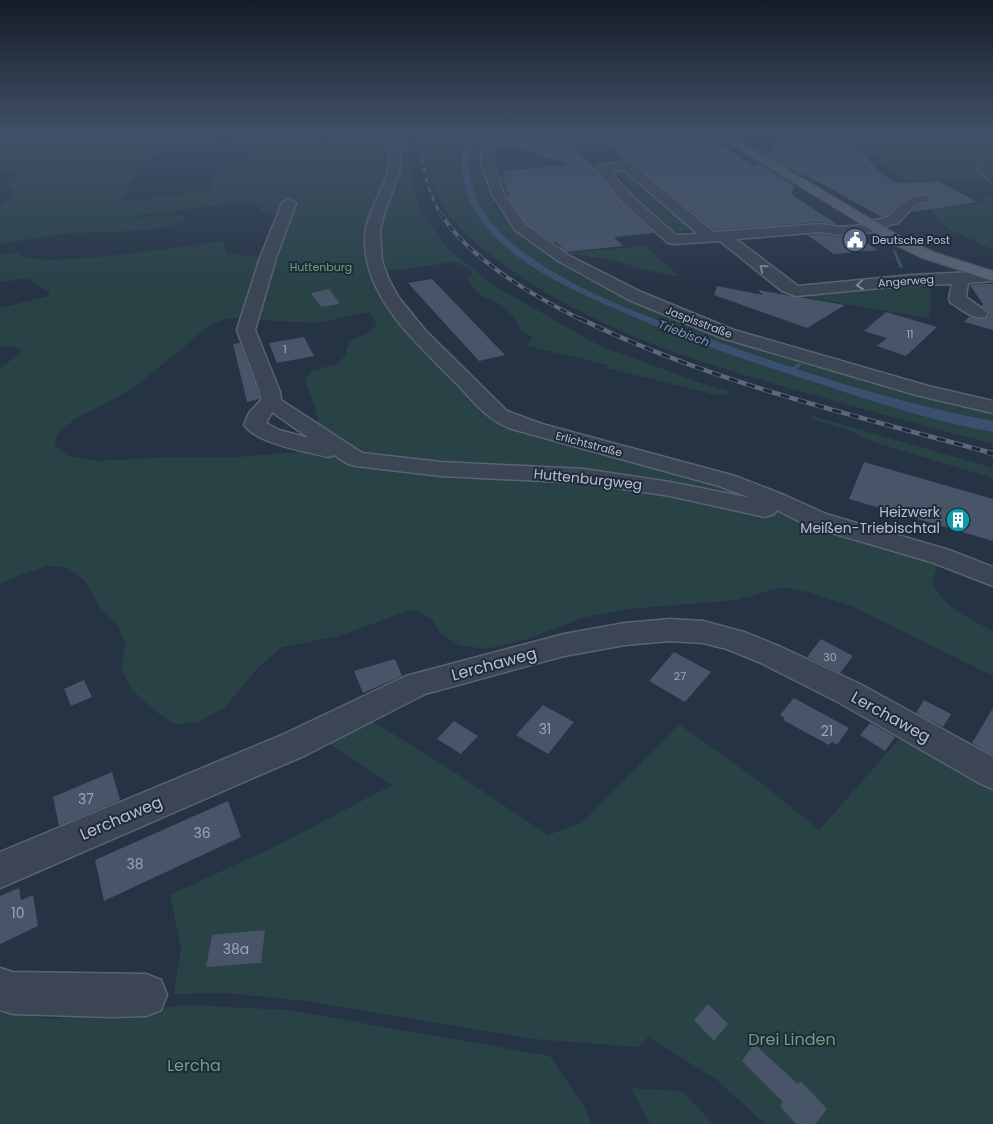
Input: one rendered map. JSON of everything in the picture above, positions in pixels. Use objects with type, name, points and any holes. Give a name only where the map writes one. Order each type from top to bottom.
[{"type":"main road","points":[[806,185],[915,249],[993,276]]},
{"type":"street","name":"Erlichtstraße","points":[[389,185],[380,206],[372,235],[375,263],[396,306],[412,326],[489,406],[504,419],[534,429],[727,481],[776,500],[817,520],[940,556],[993,577]]},
{"type":"street","name":"Jaspisstraße","points":[[494,185],[520,227],[564,258],[635,296],[728,334],[923,391],[993,407]]},
{"type":"street","points":[[616,185],[628,200],[673,240],[820,228],[840,231],[874,226],[893,220],[910,202],[923,199]]},
{"type":"street","points":[[651,185],[717,237]]},
{"type":"street","name":"Huttenburgweg","points":[[288,203],[268,258],[246,330],[270,392],[272,402],[321,438],[356,459],[441,469],[584,476],[670,489],[817,520]]},
{"type":"street","name":"Angerweg","points":[[717,237],[788,288],[805,291],[912,280],[993,276]]},
{"type":"street","points":[[961,279],[957,299],[979,313]]},
{"type":"street","name":"Lerchaweg","points":[[0,870],[294,745],[418,684],[564,645],[625,634],[678,630],[703,632],[734,640],[771,655],[849,693],[993,774]]},
{"type":"street","points":[[0,988],[13,993],[112,996],[146,995]]},
{"type":"green space","name":"Huttenburg","points":[[10,185],[130,185],[120,202],[209,190],[211,185],[413,185],[419,210],[449,250],[493,285],[600,346],[698,382],[732,392],[722,395],[712,394],[606,368],[609,365],[527,346],[533,337],[520,329],[504,307],[477,292],[467,278],[472,275],[471,270],[459,263],[450,262],[389,270],[377,267],[393,302],[504,419],[652,461],[940,556],[932,584],[952,607],[993,631],[993,676],[852,606],[807,592],[782,587],[737,600],[627,609],[582,618],[528,639],[486,649],[459,645],[440,633],[432,620],[419,612],[407,611],[339,636],[282,647],[258,668],[224,708],[197,723],[174,724],[155,711],[132,690],[121,668],[126,643],[117,625],[100,608],[84,580],[68,568],[48,566],[0,584],[0,369],[22,351],[15,346],[0,347],[0,308],[48,296],[50,293],[28,278],[0,282],[0,255],[20,252],[21,256],[30,258],[69,259],[129,254],[223,241],[227,253],[266,258],[280,213],[259,213],[263,204],[226,204],[120,218],[183,216],[186,219],[177,224],[163,227],[146,230],[61,234],[0,244],[0,206],[9,199],[13,192]],"holes":[[[369,312],[377,324],[368,333],[350,343],[346,355],[337,364],[311,371],[305,381],[316,410],[321,437],[311,447],[297,452],[238,457],[169,457],[97,461],[68,456],[55,446],[57,434],[75,419],[129,391],[208,326],[227,319],[246,317],[256,320],[318,323]]]},
{"type":"green space","points":[[434,185],[464,185],[477,215],[511,251],[546,275],[602,303],[645,322],[748,361],[909,412],[993,432],[993,444],[754,378],[678,353],[604,323],[569,306],[535,286],[494,257],[455,222],[443,206]]},
{"type":"green space","points":[[473,185],[487,185],[502,214],[519,234],[537,249],[597,284],[682,319],[797,360],[914,394],[993,412],[993,421],[892,398],[792,368],[667,324],[600,296],[538,263],[512,243],[491,222]]},
{"type":"green space","points":[[630,185],[646,185],[700,230],[673,232],[672,237],[623,188],[631,187]]},
{"type":"green space","points":[[993,194],[993,250],[946,227],[939,222],[928,204],[939,203],[948,207],[987,201],[979,197]]},
{"type":"green space","points":[[645,246],[680,277],[641,269],[614,260],[565,253]]},
{"type":"green space","points":[[915,281],[919,287],[932,289],[929,318],[793,295],[795,293]]},
{"type":"green space","points":[[809,415],[993,468],[993,478],[873,442],[846,429],[814,420]]},
{"type":"green space","name":"Drei Linden","points":[[359,713],[445,766],[548,835],[582,823],[679,724],[763,784],[819,830],[910,727],[993,774],[993,1124],[765,1124],[717,1080],[648,1037],[639,1047],[533,1039],[305,1001],[227,993],[174,994],[181,948],[170,895],[272,848],[392,785],[314,734]]},
{"type":"green space","name":"Lercha","points":[[188,1005],[288,1010],[550,1056],[585,1108],[591,1124],[0,1124],[0,1008],[47,1019]]},
{"type":"green space","points":[[631,1088],[682,1091],[713,1124],[650,1124]]},
{"type":"water","name":"Triebisch","points":[[465,185],[473,185],[484,212],[491,222],[512,243],[538,263],[600,296],[667,324],[792,368],[892,398],[993,421],[993,432],[909,412],[800,378],[722,352],[620,311],[545,275],[511,251],[482,222],[475,212]]},
{"type":"building","points":[[506,185],[608,185],[622,204],[654,233],[614,237],[623,246],[566,252],[556,242],[553,242],[526,223],[507,195],[510,195],[504,188],[507,187]]},
{"type":"building","points":[[660,185],[794,185],[791,194],[838,225],[820,222],[715,230]]},
{"type":"building","points":[[824,185],[947,185],[977,202],[911,212],[916,207],[928,204],[932,200],[928,194],[916,194],[905,199],[889,214],[882,217]]},
{"type":"building","points":[[820,234],[840,237],[855,236],[878,250],[834,254],[807,235]]},
{"type":"building","points":[[432,279],[505,355],[479,361],[408,283]]},
{"type":"building","points":[[993,284],[993,330],[964,322],[969,317],[985,319],[990,314],[989,311],[981,306],[983,304],[970,285]]},
{"type":"building","points":[[717,286],[763,295],[758,290],[845,305],[807,328],[714,295]]},
{"type":"building","points":[[329,289],[340,304],[321,307],[311,293]]},
{"type":"building","points":[[886,312],[937,327],[906,356],[877,346],[887,338],[864,331]]},
{"type":"building","points":[[304,337],[314,356],[277,363],[269,343]]},
{"type":"building","points":[[240,343],[259,399],[247,402],[233,344]]},
{"type":"building","name":"Heizwerk Meißen-Triebischtal","points":[[864,462],[993,499],[993,541],[849,499]]},
{"type":"building","points":[[821,639],[853,656],[840,673],[807,657]]},
{"type":"building","points":[[674,652],[711,672],[685,702],[649,681]]},
{"type":"building","points":[[395,659],[402,676],[363,693],[354,671]]},
{"type":"building","points":[[84,680],[92,697],[71,706],[64,689]]},
{"type":"building","points":[[794,698],[849,728],[837,745],[832,742],[829,745],[783,720],[785,718],[780,715]]},
{"type":"building","points":[[924,700],[951,714],[943,727],[916,713]]},
{"type":"building","points":[[543,705],[574,722],[548,754],[516,735]]},
{"type":"building","points":[[993,708],[993,755],[972,743]]},
{"type":"building","points":[[454,721],[478,736],[461,754],[437,739]]},
{"type":"building","points":[[870,723],[895,737],[885,751],[860,735]]},
{"type":"building","points":[[112,772],[120,800],[59,826],[53,797]]},
{"type":"building","points":[[228,801],[241,837],[104,901],[95,860]]},
{"type":"building","points":[[19,888],[21,900],[33,895],[38,926],[0,944],[0,896]]},
{"type":"building","points":[[265,930],[261,963],[206,967],[212,935]]},
{"type":"building","points":[[708,1004],[728,1024],[714,1041],[694,1020]]},
{"type":"building","points":[[754,1044],[798,1084],[801,1081],[827,1109],[815,1124],[796,1124],[780,1106],[783,1102],[742,1061]]},
{"type":"waterway","points":[[894,251],[901,267]]},
{"type":"waterway","points":[[791,371],[800,364]]},
{"type":"railway","points":[[428,185],[441,215]]},
{"type":"railway","points":[[441,214],[453,231],[485,261],[543,300],[582,320]]},
{"type":"railway","points":[[579,318],[628,341],[730,379],[991,453]]},
{"type":"railway","points":[[987,452],[993,454]]},
{"type":"place","name":"Deutsche Post","points":[[855,240]]},
{"type":"place","name":"Heizwerk Meißen-Triebischtal","points":[[958,520]]}]
